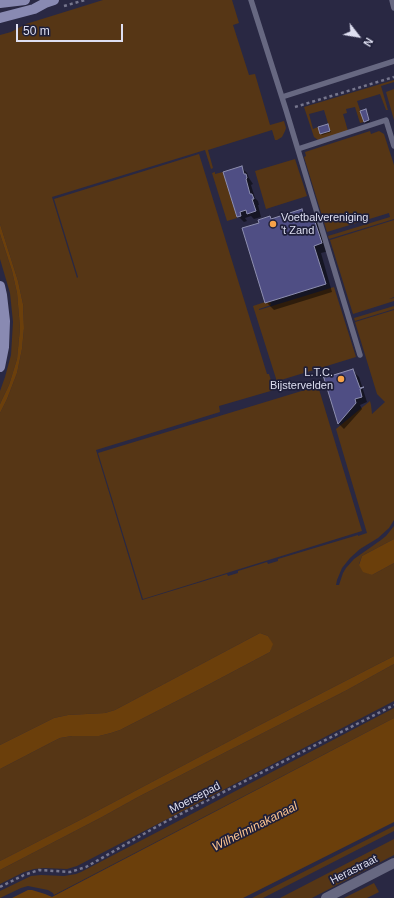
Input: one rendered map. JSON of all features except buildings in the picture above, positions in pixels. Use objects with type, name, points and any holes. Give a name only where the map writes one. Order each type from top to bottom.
[{"type":"street","points":[[0,3],[25,0]]},
{"type":"street","points":[[0,18],[34,9],[45,1]]},
{"type":"street","points":[[0,286],[5,320],[4,347],[0,367]]},
{"type":"street","name":"Herastraat","points":[[326,898],[394,863]]},
{"type":"lane","points":[[251,0],[360,355]]},
{"type":"lane","points":[[392,0],[394,8]]},
{"type":"lane","points":[[282,97],[394,61]]},
{"type":"lane","points":[[298,149],[386,120],[394,146]]},
{"type":"path","points":[[286,110],[394,77]]},
{"type":"path","name":"Moersepad","points":[[0,887],[24,875],[39,870],[70,872],[86,867],[163,824],[394,705]]},
{"type":"shaded area","points":[[103,0],[232,0],[239,23],[233,25],[249,75],[255,74],[270,125],[284,121],[286,128],[282,137],[277,140],[275,140],[272,130],[208,150],[213,168],[211,169],[205,150],[52,197],[77,278],[78,277],[54,199],[199,154],[267,374],[269,374],[274,390],[219,406],[220,412],[96,450],[142,600],[227,574],[228,576],[238,573],[238,571],[267,562],[268,564],[278,561],[278,559],[367,533],[336,429],[370,401],[372,414],[385,402],[377,394],[355,322],[394,310],[394,520],[389,528],[378,538],[360,549],[350,558],[342,568],[336,585],[339,585],[343,573],[354,559],[386,536],[394,526],[394,539],[362,556],[359,564],[364,571],[372,575],[394,563],[394,656],[0,861],[0,769],[60,738],[72,736],[99,736],[120,730],[270,652],[272,644],[268,636],[260,633],[115,710],[105,713],[68,715],[54,718],[0,745],[0,413],[17,373],[22,349],[24,328],[23,304],[18,281],[0,224],[0,35],[11,32],[26,24]]},
{"type":"shaded area","points":[[394,80],[394,82],[381,86],[388,110],[386,110],[380,94],[357,101],[364,122],[360,123],[355,107],[346,109],[347,113],[343,114],[348,131],[318,140],[314,137],[304,107]],"holes":[[[324,110],[330,130],[320,134],[318,127],[313,129],[309,114]]]},
{"type":"shaded area","points":[[394,89],[394,120],[386,92]]},
{"type":"shaded area","points":[[370,131],[371,134],[379,131],[384,134],[394,165],[394,219],[329,239],[328,236],[390,217],[389,213],[327,232],[304,157],[306,156],[305,152]]},
{"type":"shaded area","points":[[295,159],[307,196],[266,209],[255,171]]},
{"type":"shaded area","points":[[215,172],[215,174],[223,172],[237,218],[227,221],[212,173]]},
{"type":"shaded area","points":[[394,220],[394,297],[389,299],[394,298],[394,301],[353,314],[330,240]]},
{"type":"shaded area","points":[[0,234],[12,271],[17,293],[20,328],[17,359],[9,385],[0,404],[0,391],[11,355],[13,322],[10,293],[0,259]]},
{"type":"shaded area","points":[[334,287],[356,357],[281,380],[284,390],[324,379],[282,391],[281,387],[279,388],[253,306],[270,301],[271,305],[259,310]]},
{"type":"shaded area","points":[[394,306],[394,309],[355,321],[354,318]]},
{"type":"shaded area","points":[[318,386],[362,531],[143,599],[98,453]]},
{"type":"shaded area","points":[[394,664],[394,701],[77,866],[67,869],[34,869],[24,872],[0,884],[0,870],[138,797],[347,690]]},
{"type":"shaded area","points":[[394,708],[394,718],[54,895],[48,890],[28,886],[0,898],[0,891],[31,876],[64,876],[81,872]]},
{"type":"shaded area","points":[[394,826],[394,831],[263,898],[252,898]]},
{"type":"shaded area","points":[[394,839],[394,855],[312,898],[280,898]]},
{"type":"shaded area","points":[[374,883],[379,892],[367,898],[344,898]]},
{"type":"water","points":[[0,224],[18,281],[23,304],[24,328],[22,349],[17,373],[0,413],[0,404],[9,385],[17,359],[20,328],[17,293],[12,271],[0,234]]},
{"type":"water","points":[[394,539],[394,563],[372,575],[363,572],[359,565],[362,556]]},
{"type":"water","points":[[260,633],[268,636],[273,644],[270,652],[202,688],[120,730],[99,736],[72,736],[60,738],[0,769],[0,745],[54,718],[68,715],[105,713],[115,710]]},
{"type":"water","points":[[394,656],[394,664],[347,690],[138,797],[0,870],[0,861]]},
{"type":"water","name":"Wilhelminakanaal","points":[[394,718],[394,822],[243,898],[12,898],[28,890],[52,897]]},
{"type":"place","name":"Voetbalvereniging 't Zand","points":[[273,224]]},
{"type":"place","name":"L.T.C. Bijstervelden","points":[[341,379]]}]
